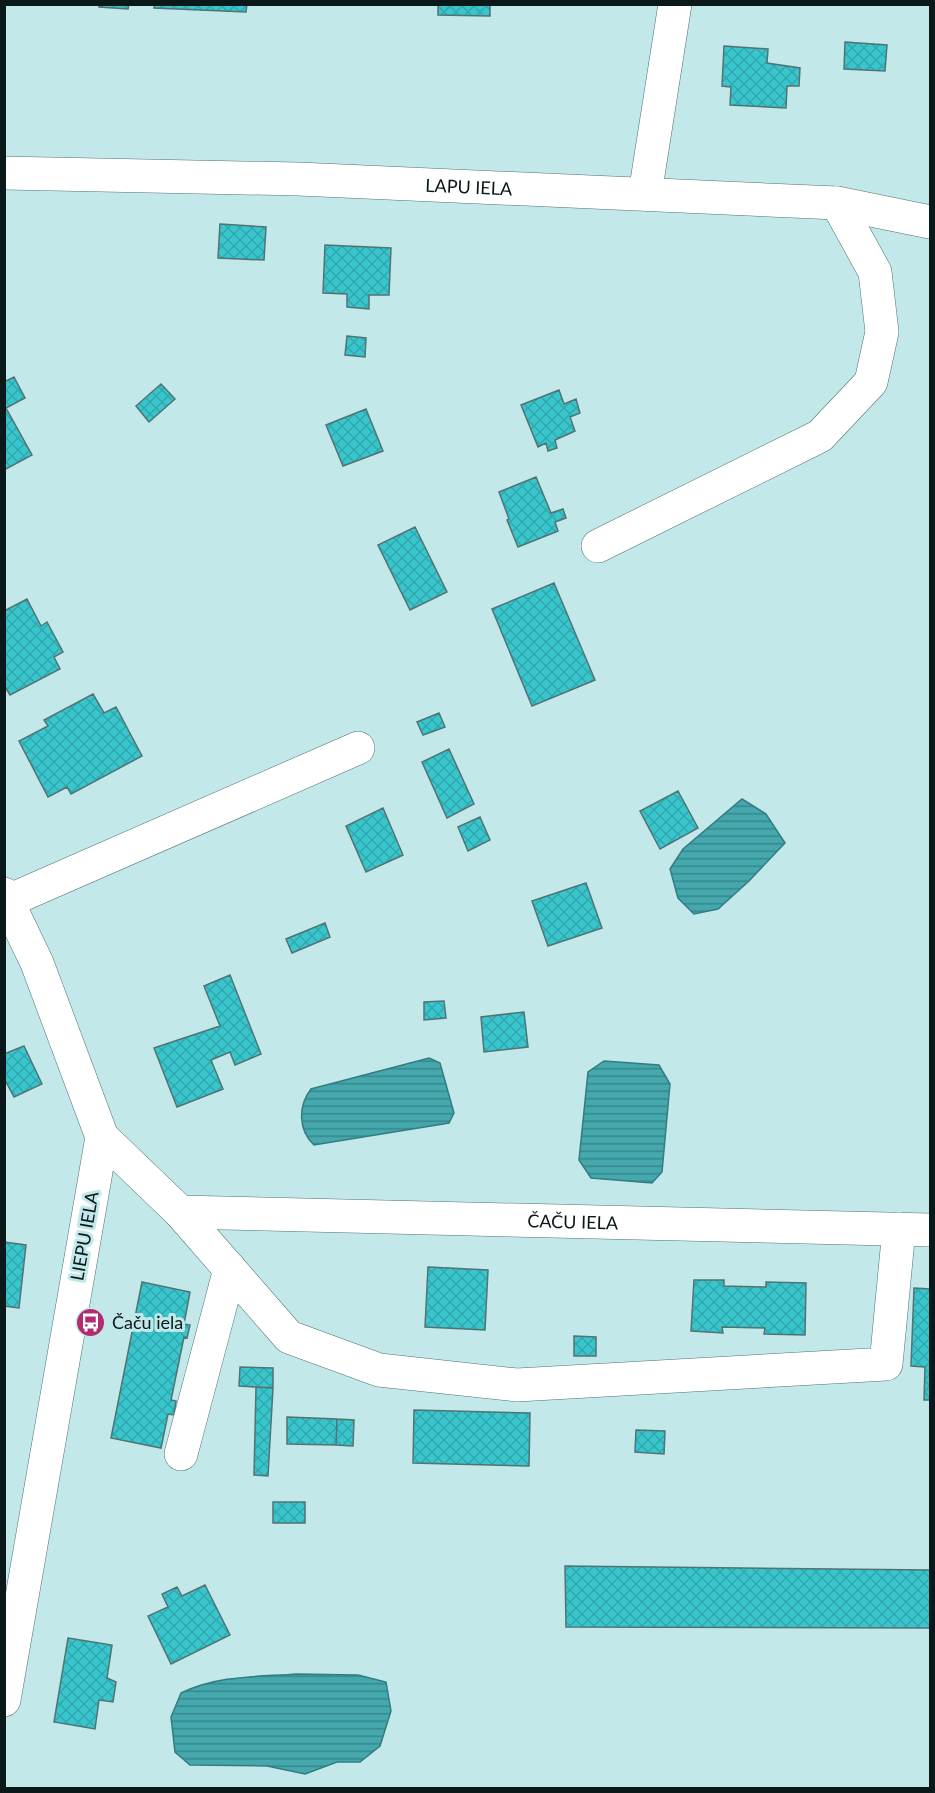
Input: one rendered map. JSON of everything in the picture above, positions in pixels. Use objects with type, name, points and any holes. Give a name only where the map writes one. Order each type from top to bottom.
[{"type":"street","points":[[645,194],[675,4]]},
{"type":"street","name":"LAPU IELA","points":[[4,173],[307,179],[837,203],[930,222]]},
{"type":"street","points":[[598,546],[820,436],[871,382],[882,332],[875,272],[837,203]]},
{"type":"street","points":[[358,748],[6,898],[37,963],[102,1137],[180,1212],[289,1337],[379,1370],[517,1385],[886,1364],[898,1229]]},
{"type":"street","name":"LIEPU IELA","points":[[4,1700],[102,1137]]},
{"type":"street","name":"ČAČU IELA","points":[[180,1212],[930,1230]]},
{"type":"street","points":[[181,1454],[230,1269]]},
{"type":"water","points":[[742,799],[766,814],[785,843],[749,881],[718,909],[694,914],[678,898],[670,869],[683,849]]},
{"type":"water","points":[[429,1058],[440,1063],[454,1113],[449,1123],[314,1145],[309,1139],[303,1125],[302,1110],[311,1089]]},
{"type":"water","points":[[604,1061],[659,1065],[670,1084],[662,1172],[652,1183],[591,1178],[579,1160],[588,1072]]},
{"type":"water","points":[[297,1674],[358,1675],[386,1682],[391,1711],[380,1746],[360,1762],[337,1762],[305,1774],[267,1766],[190,1765],[175,1752],[171,1717],[181,1693],[224,1680]]},
{"type":"building","points":[[99,4],[129,4],[128,9],[99,7]]},
{"type":"building","points":[[155,4],[247,4],[246,12],[154,8]]},
{"type":"building","points":[[438,4],[490,4],[490,16],[438,15]]},
{"type":"building","points":[[845,42],[887,45],[885,71],[844,69]]},
{"type":"building","points":[[724,46],[768,49],[767,63],[800,68],[799,86],[787,86],[786,108],[730,105],[731,87],[722,86]]},
{"type":"building","points":[[220,224],[266,227],[264,260],[218,258]]},
{"type":"building","points":[[325,245],[391,248],[389,295],[369,295],[369,309],[347,307],[347,294],[323,293]]},
{"type":"building","points":[[347,336],[366,338],[365,357],[345,355]]},
{"type":"building","points":[[14,377],[25,398],[6,408],[32,455],[4,470],[4,382]]},
{"type":"building","points":[[161,384],[175,399],[149,422],[136,406]]},
{"type":"building","points":[[559,390],[564,404],[576,399],[580,413],[570,417],[575,431],[555,440],[557,448],[548,451],[546,443],[538,447],[521,405]]},
{"type":"building","points":[[366,409],[383,451],[343,466],[326,425]]},
{"type":"building","points":[[536,477],[551,513],[563,509],[566,518],[555,522],[558,531],[518,547],[499,492]]},
{"type":"building","points":[[415,527],[447,592],[410,610],[378,545]]},
{"type":"building","points":[[554,583],[595,680],[532,706],[492,609]]},
{"type":"building","points":[[27,599],[41,626],[47,622],[63,652],[54,657],[60,669],[10,695],[4,685],[4,611]]},
{"type":"building","points":[[93,694],[104,713],[116,707],[142,756],[71,794],[67,787],[48,797],[19,741],[48,726],[44,720]]},
{"type":"building","points":[[439,713],[445,727],[423,735],[417,722]]},
{"type":"building","points":[[449,749],[474,804],[447,818],[422,762]]},
{"type":"building","points":[[678,791],[698,828],[660,849],[640,811]]},
{"type":"building","points":[[383,808],[403,855],[366,872],[346,826]]},
{"type":"building","points":[[480,817],[490,840],[468,851],[458,827]]},
{"type":"building","points":[[586,883],[602,928],[548,946],[532,901]]},
{"type":"building","points":[[325,923],[330,937],[292,953],[286,939]]},
{"type":"building","points":[[230,975],[261,1054],[235,1065],[230,1052],[211,1060],[223,1089],[177,1107],[154,1048],[220,1026],[204,986]]},
{"type":"building","points":[[444,1001],[446,1018],[424,1020],[424,1002]]},
{"type":"building","points":[[524,1012],[528,1047],[484,1052],[481,1017]]},
{"type":"building","points":[[24,1046],[42,1084],[14,1097],[4,1078],[4,1054]]},
{"type":"building","points":[[4,1242],[26,1245],[19,1308],[4,1306]]},
{"type":"building","points":[[428,1267],[488,1270],[485,1330],[425,1327]]},
{"type":"building","points":[[694,1280],[724,1280],[724,1286],[766,1287],[766,1282],[806,1283],[805,1335],[764,1334],[765,1328],[722,1327],[723,1333],[691,1331]]},
{"type":"building","points":[[142,1282],[190,1292],[184,1324],[190,1325],[187,1338],[184,1337],[171,1400],[176,1401],[174,1415],[168,1414],[161,1448],[111,1438]]},
{"type":"building","points":[[914,1288],[930,1289],[930,1400],[924,1400],[925,1367],[911,1366]]},
{"type":"building","points":[[574,1336],[596,1337],[596,1356],[574,1356]]},
{"type":"building","points":[[240,1367],[273,1368],[273,1388],[239,1386]]},
{"type":"building","points":[[256,1387],[273,1388],[268,1476],[254,1475]]},
{"type":"building","points":[[414,1410],[530,1413],[529,1466],[413,1463]]},
{"type":"building","points":[[287,1417],[337,1419],[336,1445],[287,1444]]},
{"type":"building","points":[[337,1419],[354,1420],[353,1446],[336,1445]]},
{"type":"building","points":[[636,1430],[665,1431],[664,1454],[635,1452]]},
{"type":"building","points":[[273,1502],[305,1502],[305,1523],[273,1523]]},
{"type":"building","points":[[565,1566],[930,1570],[930,1628],[566,1627]]},
{"type":"building","points":[[205,1585],[230,1635],[171,1664],[148,1616],[168,1607],[162,1594],[177,1587],[182,1596]]},
{"type":"building","points":[[68,1638],[112,1645],[107,1678],[116,1682],[113,1702],[99,1700],[95,1729],[54,1722]]},
{"type":"place","name":"Čaču iela","points":[[91,1322]]}]
